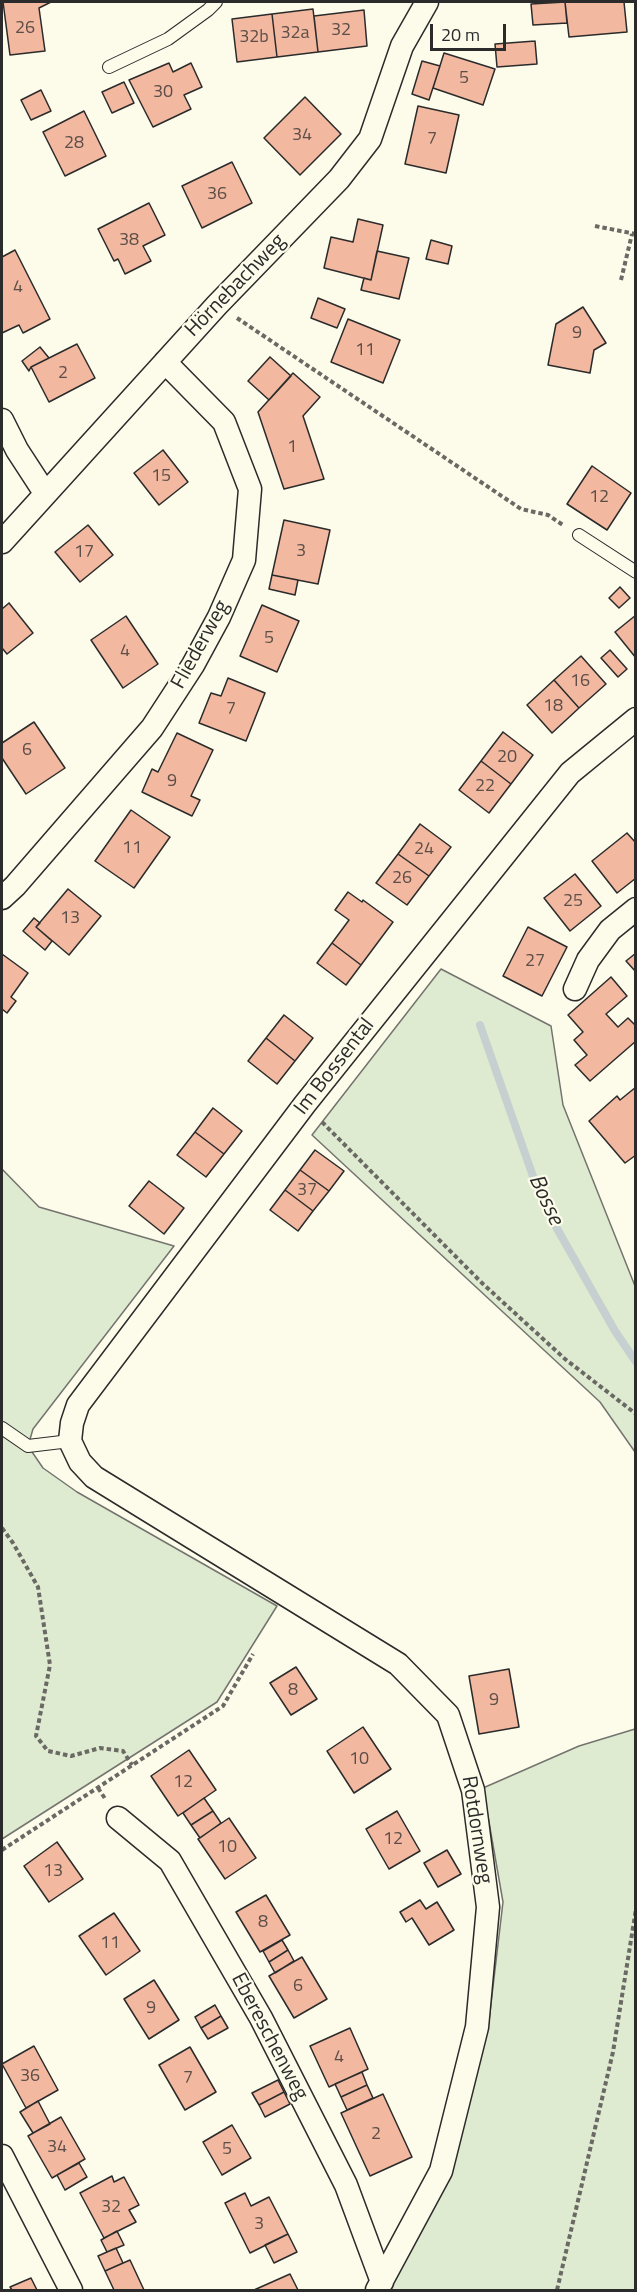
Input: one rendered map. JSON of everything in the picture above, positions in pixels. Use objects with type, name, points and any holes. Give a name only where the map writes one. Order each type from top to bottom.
[{"type":"street","name":"Hörnebachweg","points":[[2,542],[165,362],[339,179],[370,139],[402,46],[427,2]]},
{"type":"street","name":"Fliederweg","points":[[2,898],[15,886],[152,728],[193,665],[219,617],[244,560],[250,489],[224,422],[165,362]]},
{"type":"street","points":[[2,420],[17,450],[45,493]]},
{"type":"street","name":"Im Bossental","points":[[70,1441],[72,1423],[78,1406],[304,1104],[570,773],[636,720]]},
{"type":"street","points":[[575,989],[588,960],[610,930],[636,909]]},
{"type":"street","name":"Rotdornweg","points":[[70,1441],[80,1462],[94,1477],[398,1664],[448,1715],[473,1790],[488,1906],[477,2027],[441,2171],[380,2286]]},
{"type":"street","name":"Ebereschenweg","points":[[118,1818],[170,1861],[261,2018],[346,2186],[380,2286]]},
{"type":"street","points":[[2,2156],[71,2290]]},
{"type":"lane","points":[[109,68],[168,39],[216,2]]},
{"type":"lane","points":[[579,535],[636,572]]},
{"type":"lane","points":[[2,1428],[28,1446],[70,1441]]},
{"type":"path","points":[[595,226],[634,234],[621,280]]},
{"type":"path","points":[[234,315],[521,508],[548,515]]},
{"type":"path","points":[[304,1104],[482,1284],[566,1359],[636,1414]]},
{"type":"path","points":[[2,1528],[14,1544],[38,1587],[50,1665],[36,1736],[48,1751],[71,1756],[100,1749],[123,1751],[132,1765]]},
{"type":"path","points":[[2,1850],[223,1706],[253,1654]]},
{"type":"path","points":[[557,2290],[613,2052],[636,1909]]},
{"type":"green space","points":[[441,969],[551,1026],[563,1105],[635,1286],[635,1452],[600,1402],[312,1135]]},
{"type":"green space","points":[[2,1169],[39,1207],[174,1246],[33,1429],[28,1446],[43,1468],[77,1492],[277,1606],[217,1702],[2,1839]]},
{"type":"green space","points":[[635,1729],[635,2290],[389,2290],[488,2029],[503,1902],[483,1788],[579,1746]]},
{"type":"building","points":[[3,2],[51,2],[39,8],[45,51],[10,55]]},
{"type":"building","points":[[565,2],[567,23],[533,25],[531,4]]},
{"type":"building","points":[[565,2],[624,2],[627,32],[569,37]]},
{"type":"building","points":[[313,9],[318,52],[277,57],[272,14]]},
{"type":"building","points":[[364,10],[367,46],[318,52],[314,16]]},
{"type":"building","points":[[272,14],[277,57],[237,62],[232,19]]},
{"type":"building","points":[[535,41],[537,64],[497,67],[495,44]]},
{"type":"building","points":[[444,53],[495,69],[483,105],[433,88]]},
{"type":"building","points":[[422,61],[440,66],[429,100],[412,94]]},
{"type":"building","points":[[169,63],[173,72],[191,63],[202,87],[184,95],[191,109],[153,127],[129,80]]},
{"type":"building","points":[[124,82],[134,103],[112,113],[102,92]]},
{"type":"building","points":[[41,90],[51,111],[31,120],[21,100]]},
{"type":"building","points":[[305,97],[341,134],[300,175],[264,138]]},
{"type":"building","points":[[418,106],[459,115],[446,173],[405,164]]},
{"type":"building","points":[[84,111],[106,156],[65,176],[43,132]]},
{"type":"building","points":[[232,162],[252,203],[202,228],[182,186]]},
{"type":"building","points":[[149,203],[165,235],[143,246],[151,261],[125,274],[118,259],[114,261],[98,229]]},
{"type":"building","points":[[358,219],[383,225],[371,280],[324,268],[331,237],[353,242]]},
{"type":"building","points":[[431,240],[452,246],[448,264],[426,259]]},
{"type":"building","points":[[15,250],[50,319],[23,333],[19,325],[2,333],[2,257]]},
{"type":"building","points":[[377,251],[409,258],[399,299],[361,290],[364,278],[371,280]]},
{"type":"building","points":[[318,298],[345,309],[337,328],[311,318]]},
{"type":"building","points":[[583,307],[606,343],[594,350],[590,373],[548,365],[556,324]]},
{"type":"building","points":[[348,319],[400,340],[383,383],[331,362]]},
{"type":"building","points":[[77,344],[95,378],[49,402],[31,367]]},
{"type":"building","points":[[40,347],[49,358],[31,367],[29,371],[22,361]]},
{"type":"building","points":[[270,357],[291,376],[269,400],[248,381]]},
{"type":"building","points":[[293,373],[320,397],[303,416],[324,479],[284,489],[258,412]]},
{"type":"building","points":[[163,450],[188,482],[159,505],[134,473]]},
{"type":"building","points":[[592,466],[631,493],[607,530],[567,504]]},
{"type":"building","points":[[284,520],[330,530],[318,584],[272,575]]},
{"type":"building","points":[[88,525],[113,555],[80,582],[55,552]]},
{"type":"building","points":[[272,575],[298,580],[295,595],[269,589]]},
{"type":"building","points":[[620,587],[630,598],[619,608],[609,598]]},
{"type":"building","points":[[9,603],[33,633],[7,654],[2,648],[2,609]]},
{"type":"building","points":[[262,605],[299,621],[277,672],[240,656]]},
{"type":"building","points":[[636,615],[636,658],[615,632]]},
{"type":"building","points":[[126,616],[158,664],[123,688],[91,640]]},
{"type":"building","points":[[610,650],[627,669],[618,677],[601,658]]},
{"type":"building","points":[[581,656],[606,684],[579,708],[554,680]]},
{"type":"building","points":[[228,678],[265,693],[246,741],[199,723],[211,693],[221,696]]},
{"type":"building","points":[[554,680],[579,708],[552,733],[527,705]]},
{"type":"building","points":[[34,722],[65,768],[26,794],[2,758],[2,743]]},
{"type":"building","points":[[503,732],[533,755],[511,784],[481,761]]},
{"type":"building","points":[[177,733],[213,750],[191,796],[200,800],[192,816],[142,792],[152,769],[158,772]]},
{"type":"building","points":[[481,761],[511,784],[489,813],[459,790]]},
{"type":"building","points":[[131,810],[170,837],[134,888],[95,861]]},
{"type":"building","points":[[420,824],[451,847],[429,876],[398,854]]},
{"type":"building","points":[[627,833],[636,843],[636,878],[617,893],[592,861]]},
{"type":"building","points":[[398,854],[429,876],[407,905],[376,883]]},
{"type":"building","points":[[575,874],[601,906],[570,931],[544,898]]},
{"type":"building","points":[[68,889],[101,916],[69,955],[36,927]]},
{"type":"building","points":[[348,892],[393,922],[361,965],[332,943],[349,920],[335,910]]},
{"type":"building","points":[[34,918],[40,923],[36,927],[52,941],[45,950],[23,931]]},
{"type":"building","points":[[528,927],[567,947],[542,996],[503,976]]},
{"type":"building","points":[[332,943],[361,965],[346,985],[317,963]]},
{"type":"building","points":[[636,953],[636,972],[626,961]]},
{"type":"building","points":[[2,954],[28,973],[11,997],[16,1001],[7,1013],[2,1009]]},
{"type":"building","points":[[611,977],[627,996],[606,1014],[618,1027],[628,1018],[636,1026],[636,1041],[590,1081],[575,1065],[587,1055],[574,1040],[583,1032],[568,1015]]},
{"type":"building","points":[[284,1015],[313,1038],[295,1061],[266,1038]]},
{"type":"building","points":[[266,1038],[295,1061],[277,1084],[248,1061]]},
{"type":"building","points":[[636,1087],[636,1155],[625,1163],[589,1121],[617,1096],[620,1100]]},
{"type":"building","points":[[213,1108],[242,1131],[224,1154],[195,1132]]},
{"type":"building","points":[[195,1132],[224,1154],[206,1177],[177,1155]]},
{"type":"building","points":[[315,1150],[344,1171],[329,1191],[300,1170]]},
{"type":"building","points":[[300,1170],[329,1191],[313,1211],[285,1190]]},
{"type":"building","points":[[149,1181],[184,1208],[164,1234],[129,1206]]},
{"type":"building","points":[[285,1190],[313,1211],[298,1231],[270,1210]]},
{"type":"building","points":[[296,1667],[317,1699],[291,1715],[270,1683]]},
{"type":"building","points":[[509,1669],[519,1727],[479,1734],[469,1676]]},
{"type":"building","points":[[363,1727],[391,1769],[354,1793],[327,1751]]},
{"type":"building","points":[[189,1750],[216,1790],[178,1816],[151,1776]]},
{"type":"building","points":[[204,1798],[213,1811],[191,1825],[183,1813]]},
{"type":"building","points":[[213,1811],[221,1823],[200,1838],[191,1825]]},
{"type":"building","points":[[397,1811],[420,1851],[389,1869],[366,1829]]},
{"type":"building","points":[[229,1818],[256,1858],[225,1879],[198,1839]]},
{"type":"building","points":[[57,1842],[83,1879],[49,1902],[24,1866]]},
{"type":"building","points":[[447,1850],[461,1874],[438,1887],[424,1863]]},
{"type":"building","points":[[266,1895],[290,1935],[260,1952],[236,1912]]},
{"type":"building","points":[[420,1900],[426,1909],[437,1902],[454,1930],[429,1945],[412,1918],[406,1922],[400,1912]]},
{"type":"building","points":[[114,1913],[140,1951],[106,1975],[79,1936]]},
{"type":"building","points":[[282,1940],[288,1950],[269,1962],[263,1951]]},
{"type":"building","points":[[288,1950],[294,1961],[275,1973],[269,1962]]},
{"type":"building","points":[[302,1957],[327,1999],[294,2018],[269,1976]]},
{"type":"building","points":[[154,1980],[179,2020],[149,2039],[124,1999]]},
{"type":"building","points":[[215,2005],[221,2016],[201,2028],[195,2017]]},
{"type":"building","points":[[221,2016],[228,2028],[208,2039],[201,2028]]},
{"type":"building","points":[[350,2028],[368,2069],[329,2087],[310,2046]]},
{"type":"building","points":[[34,2046],[58,2090],[26,2108],[2,2064]]},
{"type":"building","points":[[190,2047],[216,2092],[185,2110],[159,2065]]},
{"type":"building","points":[[362,2072],[367,2085],[341,2097],[335,2084]]},
{"type":"building","points":[[278,2080],[284,2092],[259,2105],[252,2093]]},
{"type":"building","points":[[367,2085],[373,2098],[347,2110],[341,2097]]},
{"type":"building","points":[[284,2092],[290,2104],[265,2117],[259,2105]]},
{"type":"building","points":[[383,2094],[412,2157],[370,2176],[341,2113]]},
{"type":"building","points":[[38,2101],[50,2124],[33,2133],[20,2112]]},
{"type":"building","points":[[61,2117],[85,2159],[52,2178],[28,2136]]},
{"type":"building","points":[[232,2125],[251,2158],[222,2175],[203,2142]]},
{"type":"building","points":[[79,2163],[87,2177],[65,2190],[57,2175]]},
{"type":"building","points":[[112,2176],[114,2182],[124,2177],[139,2205],[129,2210],[136,2222],[104,2238],[80,2193]]},
{"type":"building","points":[[245,2193],[251,2206],[269,2197],[288,2234],[250,2253],[225,2203]]},
{"type":"building","points":[[117,2231],[124,2245],[107,2252],[101,2240]]},
{"type":"building","points":[[288,2234],[297,2252],[274,2263],[265,2245]]},
{"type":"building","points":[[116,2248],[123,2263],[105,2271],[98,2256]]},
{"type":"building","points":[[130,2260],[144,2290],[114,2290],[105,2271]]},
{"type":"building","points":[[290,2274],[298,2290],[254,2290]]},
{"type":"building","points":[[31,2278],[37,2290],[12,2290],[10,2287]]},
{"type":"waterway","name":"Bosse","points":[[480,1025],[542,1202],[615,1331],[636,1362]]}]
